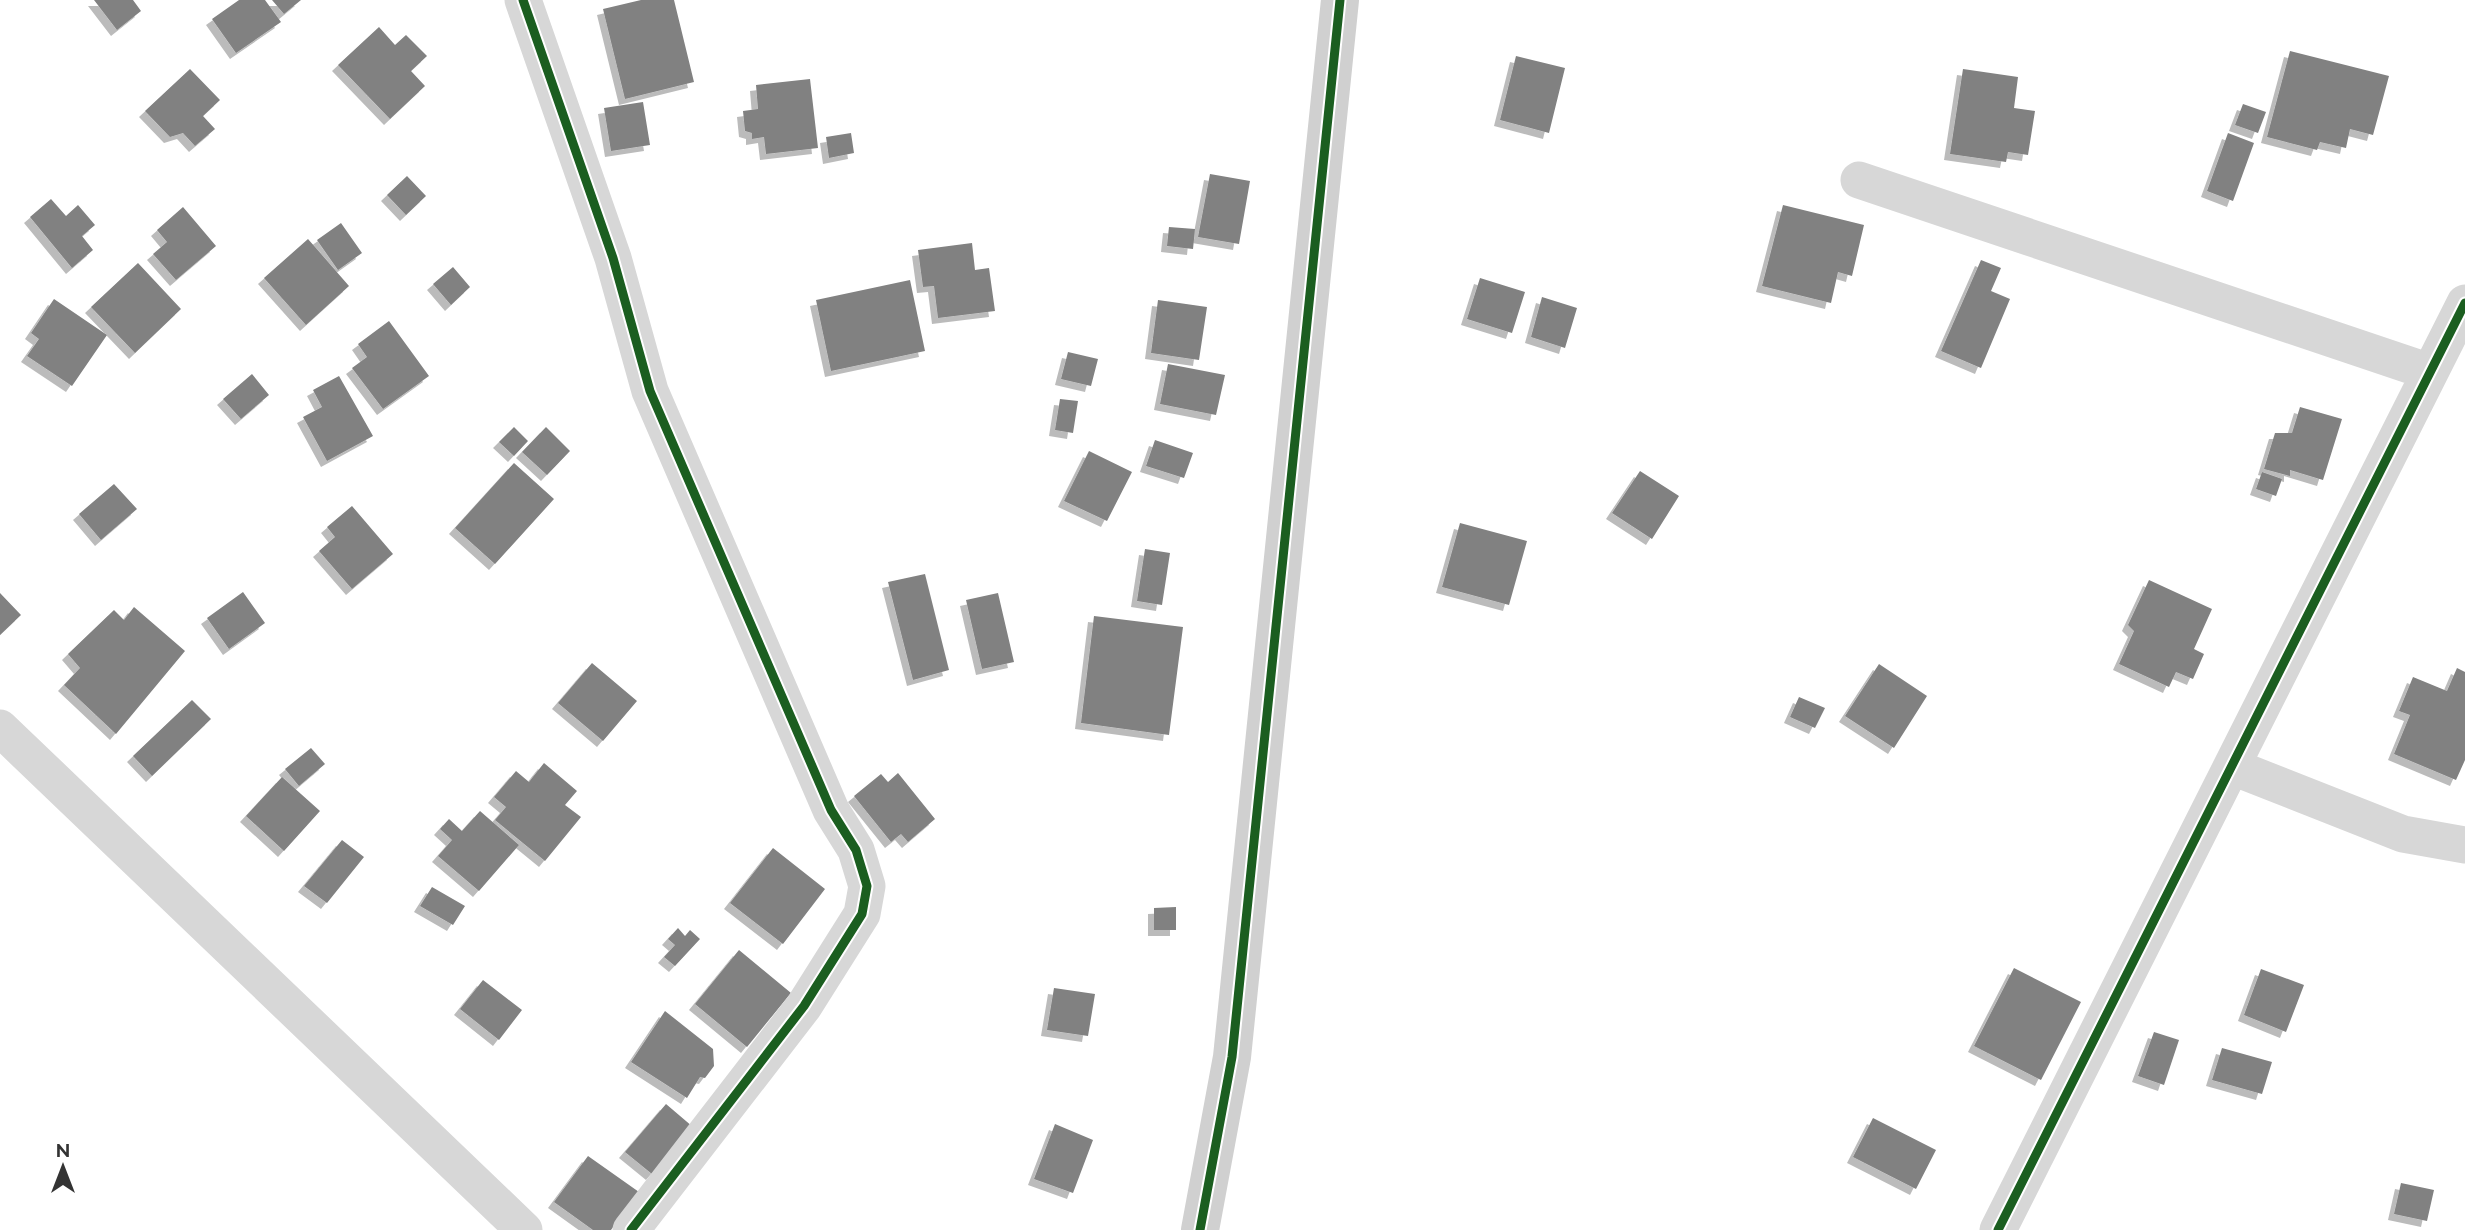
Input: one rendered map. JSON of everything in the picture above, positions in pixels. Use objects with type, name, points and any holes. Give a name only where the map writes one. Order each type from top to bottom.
[{"type":"street","points":[[523,0],[613,258],[649,391],[831,810],[856,850],[867,886],[862,914],[804,1006],[631,1230]]},
{"type":"street","points":[[1200,1230],[1232,1057],[1340,0]]},
{"type":"street","points":[[1859,180],[2430,372]]},
{"type":"street","points":[[1998,1230],[2430,372],[2456,338],[2465,303]]},
{"type":"street","points":[[0,728],[524,1230]]},
{"type":"street","points":[[2233,767],[2403,834],[2465,845]]},
{"type":"building","points":[[94,0],[133,0],[141,11],[117,30]]},
{"type":"building","points":[[239,0],[265,0],[281,22],[236,53],[212,19]]},
{"type":"building","points":[[272,0],[301,0],[284,14]]},
{"type":"building","points":[[641,0],[674,0],[694,82],[625,99],[603,9]]},
{"type":"building","points":[[379,27],[395,45],[406,35],[427,56],[411,71],[425,86],[390,119],[338,65]]},
{"type":"building","points":[[2290,51],[2389,76],[2373,135],[2350,129],[2346,148],[2320,142],[2317,150],[2267,137]]},
{"type":"building","points":[[1516,56],[1565,68],[1549,133],[1500,120]]},
{"type":"building","points":[[190,69],[220,100],[203,116],[215,129],[195,146],[183,133],[170,137],[145,111]]},
{"type":"building","points":[[1963,69],[2018,77],[2014,108],[2035,111],[2028,155],[2008,152],[2006,162],[1950,154]]},
{"type":"building","points":[[810,79],[818,148],[766,154],[764,137],[752,139],[752,133],[745,131],[743,111],[758,109],[756,85]]},
{"type":"building","points":[[643,102],[650,145],[611,151],[604,108]]},
{"type":"building","points":[[2243,104],[2266,112],[2258,133],[2235,125]]},
{"type":"building","points":[[851,133],[854,153],[829,158],[826,137]]},
{"type":"building","points":[[2228,133],[2254,143],[2233,201],[2207,191]]},
{"type":"building","points":[[1210,174],[1250,181],[1239,244],[1198,237]]},
{"type":"building","points":[[407,176],[426,196],[406,215],[387,195]]},
{"type":"building","points":[[51,199],[66,216],[78,205],[95,225],[82,236],[93,250],[72,268],[30,217]]},
{"type":"building","points":[[1783,205],[1864,225],[1852,276],[1838,272],[1831,303],[1762,286]]},
{"type":"building","points":[[183,207],[216,246],[176,280],[153,254],[167,242],[157,230]]},
{"type":"building","points":[[341,223],[362,253],[338,270],[317,240]]},
{"type":"building","points":[[1169,227],[1195,229],[1193,249],[1167,246]]},
{"type":"building","points":[[308,239],[349,286],[306,325],[264,278]]},
{"type":"building","points":[[972,243],[975,270],[989,268],[995,311],[938,318],[934,286],[923,287],[918,250]]},
{"type":"building","points":[[1981,260],[2001,268],[1991,291],[2010,299],[1981,368],[1941,351]]},
{"type":"building","points":[[138,263],[181,309],[135,353],[91,307]]},
{"type":"building","points":[[453,267],[470,287],[451,305],[433,284]]},
{"type":"building","points":[[1480,278],[1525,292],[1512,333],[1467,319]]},
{"type":"building","points":[[910,280],[925,351],[831,371],[816,300]]},
{"type":"building","points":[[1542,297],[1577,308],[1565,348],[1531,337]]},
{"type":"building","points":[[54,299],[107,335],[72,386],[27,356],[39,339],[31,333]]},
{"type":"building","points":[[1158,300],[1207,307],[1199,360],[1151,353]]},
{"type":"building","points":[[389,321],[429,376],[383,409],[352,368],[367,357],[358,344]]},
{"type":"building","points":[[1068,352],[1098,359],[1091,386],[1061,379]]},
{"type":"building","points":[[1168,364],[1225,375],[1216,415],[1160,404]]},
{"type":"building","points":[[252,374],[269,395],[241,419],[223,399]]},
{"type":"building","points":[[339,376],[373,436],[327,461],[303,417],[322,407],[313,390]]},
{"type":"building","points":[[1060,399],[1078,401],[1073,433],[1055,430]]},
{"type":"building","points":[[2300,407],[2342,419],[2323,480],[2290,470],[2290,476],[2264,469],[2275,433],[2292,433]]},
{"type":"building","points":[[514,427],[528,441],[514,456],[499,442]]},
{"type":"building","points":[[546,427],[570,451],[547,475],[522,452]]},
{"type":"building","points":[[1155,440],[1193,453],[1184,478],[1146,466]]},
{"type":"building","points":[[1089,451],[1132,472],[1107,521],[1064,501]]},
{"type":"building","points":[[514,463],[554,499],[495,564],[455,528]]},
{"type":"building","points":[[1640,471],[1679,496],[1652,539],[1612,513]]},
{"type":"building","points":[[2262,472],[2282,479],[2276,496],[2256,489]]},
{"type":"building","points":[[114,484],[137,509],[101,540],[79,514]]},
{"type":"building","points":[[352,506],[393,554],[352,589],[319,551],[335,537],[327,527]]},
{"type":"building","points":[[1460,523],[1527,541],[1509,605],[1442,587]]},
{"type":"building","points":[[1145,549],[1170,553],[1162,605],[1137,601]]},
{"type":"building","points":[[925,574],[949,670],[913,680],[888,582]]},
{"type":"building","points":[[2149,580],[2212,609],[2194,649],[2204,654],[2193,679],[2176,672],[2169,687],[2119,664],[2134,631],[2128,625]]},
{"type":"building","points":[[243,592],[265,623],[229,649],[207,618]]},
{"type":"building","points":[[0,593],[21,615],[0,635]]},
{"type":"building","points":[[998,593],[1014,662],[982,669],[966,600]]},
{"type":"building","points":[[134,607],[185,651],[116,734],[64,685],[80,668],[68,654],[114,610],[124,620]]},
{"type":"building","points":[[1094,616],[1183,627],[1169,735],[1081,723]]},
{"type":"building","points":[[592,663],[637,701],[603,741],[558,703]]},
{"type":"building","points":[[1879,664],[1927,696],[1894,748],[1845,716]]},
{"type":"building","points":[[2457,668],[2465,672],[2465,760],[2456,780],[2394,754],[2410,715],[2399,711],[2413,677],[2447,691]]},
{"type":"building","points":[[1799,697],[1825,708],[1815,728],[1790,717]]},
{"type":"building","points":[[192,700],[211,719],[152,776],[133,756]]},
{"type":"building","points":[[311,748],[325,764],[299,786],[285,769]]},
{"type":"building","points":[[544,763],[577,791],[565,805],[581,817],[545,861],[495,820],[506,807],[494,797],[516,771],[529,782]]},
{"type":"building","points":[[898,773],[935,819],[908,842],[901,834],[891,842],[854,796],[881,774],[888,782]]},
{"type":"building","points":[[282,777],[320,811],[284,851],[246,816]]},
{"type":"building","points":[[480,811],[519,845],[479,891],[438,856],[452,840],[440,829],[449,819],[462,831]]},
{"type":"building","points":[[342,840],[364,857],[327,903],[304,886]]},
{"type":"building","points":[[773,848],[825,889],[783,944],[730,903]]},
{"type":"building","points":[[432,887],[465,906],[453,925],[420,906]]},
{"type":"building","points":[[1176,907],[1176,930],[1154,930],[1154,908]]},
{"type":"building","points":[[678,928],[685,936],[690,930],[700,939],[675,966],[664,957],[675,945],[668,939]]},
{"type":"building","points":[[739,950],[791,993],[747,1047],[695,1004]]},
{"type":"building","points":[[2014,968],[2081,1002],[2041,1080],[1974,1046]]},
{"type":"building","points":[[2261,969],[2304,985],[2286,1032],[2244,1015]]},
{"type":"building","points":[[483,980],[522,1010],[499,1040],[460,1009]]},
{"type":"building","points":[[1054,988],[1095,994],[1088,1036],[1047,1030]]},
{"type":"building","points":[[665,1011],[713,1049],[714,1066],[705,1078],[700,1077],[687,1098],[631,1062]]},
{"type":"building","points":[[2154,1032],[2179,1040],[2164,1085],[2138,1076]]},
{"type":"building","points":[[2222,1048],[2272,1062],[2262,1094],[2212,1080]]},
{"type":"building","points":[[666,1104],[693,1127],[652,1174],[625,1152]]},
{"type":"building","points":[[1873,1118],[1936,1150],[1916,1189],[1853,1157]]},
{"type":"building","points":[[1055,1124],[1093,1140],[1073,1193],[1034,1179]]},
{"type":"building","points":[[588,1156],[639,1192],[611,1230],[593,1230],[554,1202]]},
{"type":"building","points":[[2401,1183],[2434,1190],[2427,1221],[2394,1214]]},
{"type":"cycle path","points":[[523,0],[613,258],[650,391],[831,810],[856,850],[867,886],[862,914],[804,1006],[631,1230]]},
{"type":"cycle path","points":[[1200,1230],[1232,1057],[1340,0]]},
{"type":"cycle path","points":[[1998,1230],[2465,303]]}]
